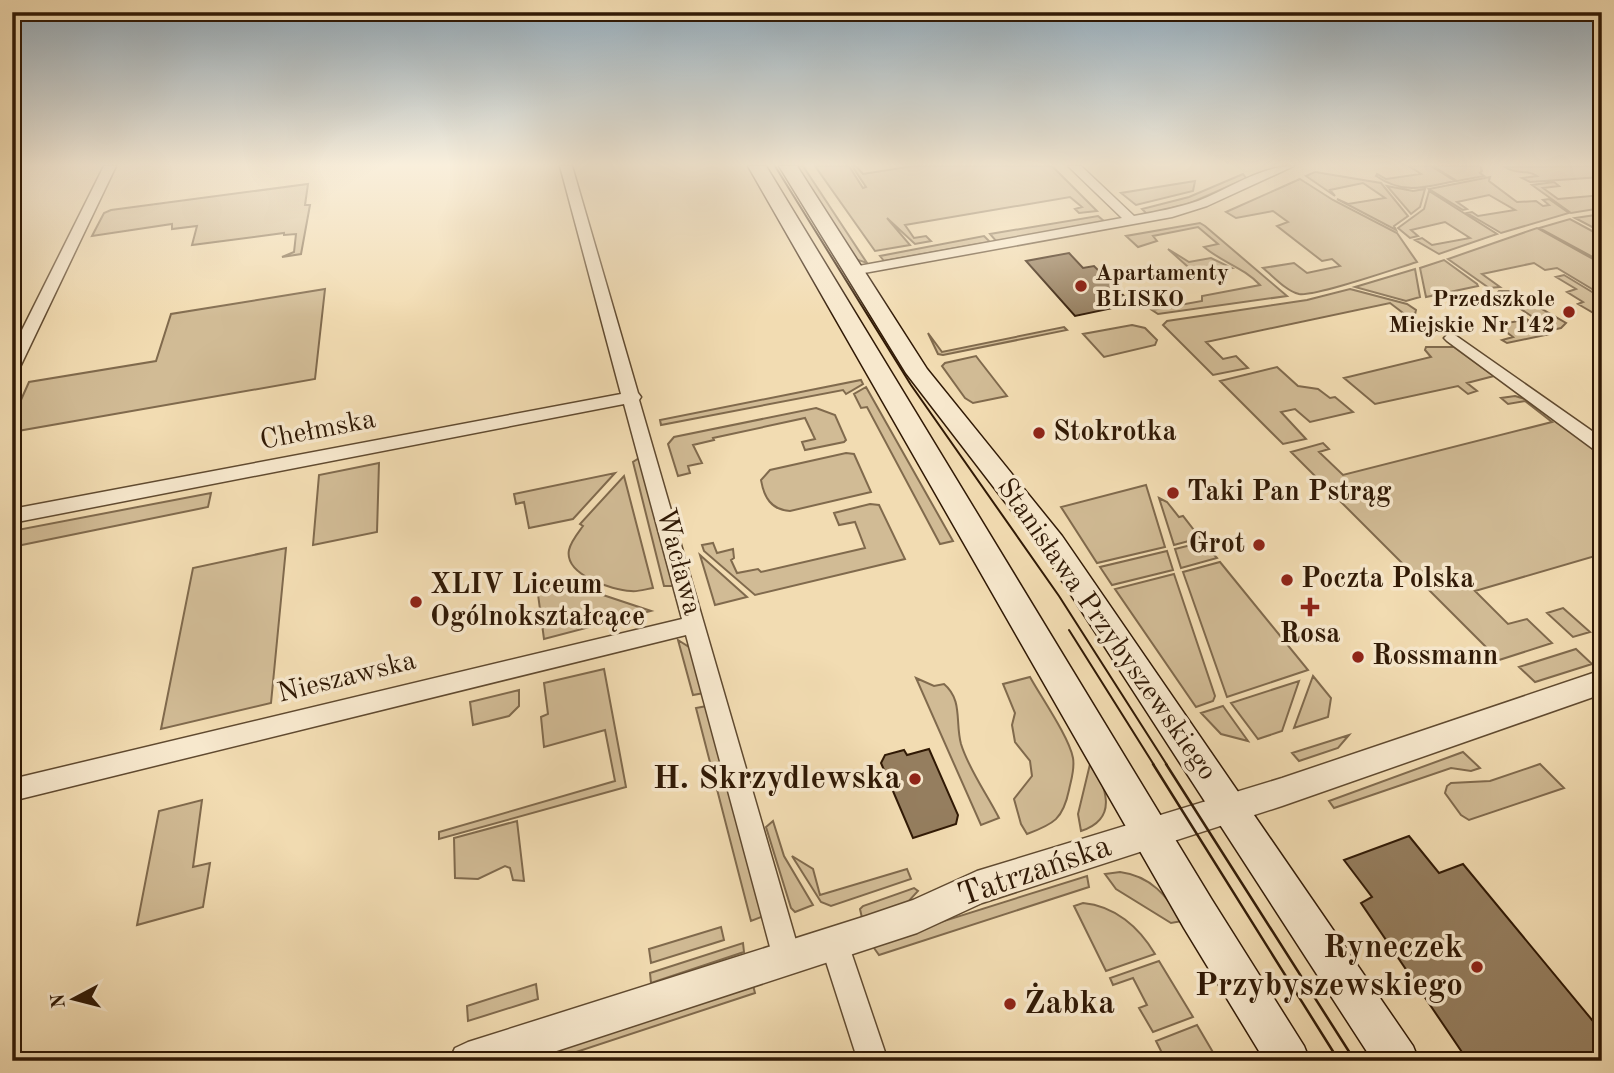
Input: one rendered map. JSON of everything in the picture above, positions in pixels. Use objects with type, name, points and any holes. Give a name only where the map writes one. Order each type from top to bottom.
[{"type":"main road","name":"Stanisława Przybyszewskiego","points":[[786,216],[1150,834],[1289,1061]]},
{"type":"main road","name":"Stanisława Przybyszewskiego","points":[[819,216],[935,397],[1059,553],[1398,1061]]},
{"type":"street","points":[[12,366],[85,216]]},
{"type":"street","name":"Wacława","points":[[581,216],[787,958]]},
{"type":"street","points":[[1127,216],[1132,221]]},
{"type":"street","points":[[853,271],[1153,216]]},
{"type":"street","points":[[1452,338],[1602,447]]},
{"type":"street","name":"Chełmska","points":[[12,516],[633,397]]},
{"type":"street","name":"Nieszawska","points":[[12,789],[695,624]]},
{"type":"street","name":"Tatrzańska","points":[[468,1061],[916,916],[977,888],[1230,808],[1602,682]]},
{"type":"street","points":[[834,943],[873,1061]]},
{"type":"shaded area","points":[[102,216],[308,216],[301,254],[282,257],[294,252],[296,234],[284,233],[192,245],[197,226],[172,229],[172,224],[92,236]]},
{"type":"shaded area","points":[[828,216],[836,216],[867,263],[855,259]]},
{"type":"shaded area","points":[[850,216],[958,216],[905,225],[914,238],[926,236],[931,241],[915,244],[887,218],[910,245],[875,251]]},
{"type":"shaded area","points":[[1098,216],[1105,222],[996,241],[990,234]]},
{"type":"shaded area","points":[[1280,216],[1364,216],[1397,233],[1417,262],[1338,287],[1299,294],[1285,287],[1263,268],[1294,263],[1307,273],[1340,266],[1332,259],[1322,261],[1277,226],[1288,222]]},
{"type":"shaded area","points":[[1369,216],[1408,216],[1394,226],[1396,230]]},
{"type":"shaded area","points":[[1414,216],[1469,216],[1497,234],[1439,254],[1415,240],[1422,238],[1432,245],[1470,238],[1445,222],[1411,230],[1418,236],[1410,238],[1398,228]]},
{"type":"shaded area","points":[[1472,216],[1559,216],[1501,233]]},
{"type":"shaded area","points":[[1602,216],[1602,262],[1539,228],[1570,219],[1594,232],[1598,230],[1575,218]]},
{"type":"shaded area","points":[[1200,223],[1287,296],[1158,314],[1152,310],[1202,301],[1202,296],[1260,285],[1204,247],[1218,244],[1198,227],[1153,236],[1157,241],[1138,247],[1126,236]]},
{"type":"shaded area","points":[[1537,228],[1602,264],[1602,295],[1557,268],[1545,270],[1534,263],[1482,274],[1500,287],[1489,288],[1448,259]]},
{"type":"shaded area","points":[[984,236],[990,242],[884,261],[880,256]]},
{"type":"shaded area","points":[[1168,249],[1189,262],[1211,258],[1232,268],[1197,275]]},
{"type":"shaded area","points":[[1444,260],[1478,286],[1426,297],[1420,268]]},
{"type":"shaded area","points":[[1415,269],[1420,297],[1406,301],[1355,287]]},
{"type":"shaded area","points":[[1564,275],[1602,298],[1602,318],[1578,304],[1583,302],[1567,292],[1576,289],[1556,277]]},
{"type":"shaded area","points":[[325,289],[315,379],[12,432],[12,420],[29,382],[156,361],[171,314]]},
{"type":"shaded area","points":[[1350,289],[1407,304],[1416,310],[1412,328],[1408,329],[1399,322],[1411,319],[1390,303],[1206,342],[1223,359],[1236,356],[1248,368],[1213,375],[1163,325],[1167,321],[1307,300]]},
{"type":"shaded area","points":[[1511,291],[1566,323],[1561,328],[1552,330],[1497,293]]},
{"type":"shaded area","points":[[1525,318],[1550,334],[1507,343],[1502,340],[1513,337],[1497,325],[1518,321],[1523,324],[1530,323]]},
{"type":"shaded area","points":[[1132,325],[1145,328],[1157,340],[1155,345],[1104,357],[1083,334]]},
{"type":"shaded area","points":[[1064,327],[1067,330],[943,355],[938,354],[928,333],[942,352]]},
{"type":"shaded area","points":[[1426,347],[1454,347],[1494,376],[1467,383],[1477,391],[1468,394],[1458,386],[1375,404],[1344,378],[1431,357],[1425,350]]},
{"type":"shaded area","points":[[976,356],[1007,396],[973,403],[965,398],[942,366]]},
{"type":"shaded area","points":[[1277,367],[1298,386],[1318,389],[1330,398],[1335,397],[1353,412],[1310,422],[1295,409],[1281,412],[1306,439],[1283,444],[1220,381]]},
{"type":"shaded area","points":[[861,380],[863,384],[846,394],[843,390],[661,425],[660,420]]},
{"type":"shaded area","points":[[866,387],[953,541],[940,544],[867,407],[861,408],[854,394]]},
{"type":"shaded area","points":[[1515,396],[1525,399],[1602,455],[1602,469],[1596,471],[1602,476],[1602,554],[1475,591],[1508,624],[1527,619],[1552,643],[1499,660],[1291,452],[1323,443],[1329,449],[1319,452],[1343,475],[1552,422],[1525,401],[1508,404],[1501,398]]},
{"type":"shaded area","points":[[816,408],[835,415],[846,440],[844,442],[805,450],[802,442],[815,439],[805,418],[713,438],[714,440],[693,445],[702,463],[688,466],[690,473],[678,476],[668,444],[674,437]]},
{"type":"shaded area","points":[[846,453],[854,454],[871,492],[790,511],[778,508],[766,497],[761,480],[770,470]]},
{"type":"shaded area","points":[[639,458],[674,586],[664,586],[633,462]]},
{"type":"shaded area","points":[[379,463],[377,532],[313,545],[319,475]]},
{"type":"shaded area","points":[[615,473],[573,519],[529,528],[524,502],[516,504],[514,494]]},
{"type":"shaded area","points":[[624,476],[653,588],[636,591],[613,588],[581,574],[569,559],[570,547],[583,526],[580,524]]},
{"type":"shaded area","points":[[1146,485],[1165,547],[1097,563],[1061,507]]},
{"type":"shaded area","points":[[211,493],[208,507],[12,547],[12,531]]},
{"type":"shaded area","points":[[1159,498],[1167,502],[1179,517],[1183,516],[1200,538],[1174,545]]},
{"type":"shaded area","points":[[870,504],[879,505],[905,559],[755,595],[704,551],[702,545],[713,543],[717,553],[733,549],[734,558],[731,560],[737,573],[758,569],[761,572],[865,548],[855,522],[839,525],[834,513]]},
{"type":"shaded area","points":[[1203,542],[1217,558],[1181,568],[1175,549]]},
{"type":"shaded area","points":[[286,548],[271,703],[161,729],[193,568]]},
{"type":"shaded area","points":[[1167,551],[1173,570],[1112,585],[1100,567]]},
{"type":"shaded area","points":[[700,555],[747,597],[715,605]]},
{"type":"shaded area","points":[[1220,562],[1308,670],[1227,697],[1183,572]]},
{"type":"shaded area","points":[[1174,574],[1215,696],[1213,701],[1196,707],[1115,589]]},
{"type":"shaded area","points":[[570,584],[651,611],[544,639],[537,587]]},
{"type":"shaded area","points":[[1563,608],[1590,632],[1573,637],[1547,613]]},
{"type":"shaded area","points":[[678,640],[692,649],[704,693],[693,695]]},
{"type":"shaded area","points":[[1576,649],[1592,664],[1535,682],[1519,667]]},
{"type":"shaded area","points":[[604,669],[626,787],[439,839],[439,832],[615,781],[605,730],[544,747],[541,717],[548,714],[544,683]]},
{"type":"shaded area","points":[[1313,676],[1331,698],[1328,717],[1294,728]]},
{"type":"shaded area","points":[[1030,677],[1066,739],[1074,766],[1067,800],[1060,814],[1051,823],[1027,834],[1021,824],[1014,799],[1032,776],[1030,761],[1015,742],[1012,725],[1015,713],[1003,684]]},
{"type":"shaded area","points":[[916,678],[934,686],[944,684],[950,690],[956,704],[964,754],[999,818],[981,825]]},
{"type":"shaded area","points":[[1299,681],[1282,731],[1258,739],[1231,703]]},
{"type":"shaded area","points":[[519,690],[519,706],[509,716],[473,725],[470,702]]},
{"type":"shaded area","points":[[707,706],[764,916],[751,921],[696,708]]},
{"type":"shaded area","points":[[1223,706],[1248,741],[1221,734],[1201,713]]},
{"type":"shaded area","points":[[1349,735],[1338,748],[1299,761],[1292,753]]},
{"type":"shaded area","points":[[1463,752],[1480,768],[1471,771],[1451,768],[1334,808],[1329,801]]},
{"type":"shaded area","points":[[1091,760],[1104,791],[1105,810],[1093,825],[1081,831],[1078,814]]},
{"type":"shaded area","points":[[1540,764],[1564,788],[1469,820],[1461,815],[1445,793],[1451,783],[1490,781]]},
{"type":"shaded area","points":[[202,800],[193,867],[210,863],[203,907],[137,925],[159,811]]},
{"type":"shaded area","points":[[517,821],[524,881],[513,880],[510,868],[505,866],[478,879],[455,878],[454,838]]},
{"type":"shaded area","points":[[773,821],[784,856],[813,905],[795,912],[791,908],[766,827]]},
{"type":"shaded area","points":[[792,856],[813,869],[820,895],[907,869],[911,879],[831,906],[821,902]]},
{"type":"shaded area","points":[[1120,872],[1141,878],[1157,889],[1182,921],[1171,923],[1116,889],[1105,874]]},
{"type":"shaded area","points":[[1087,876],[1089,887],[879,955],[874,948],[877,942]]},
{"type":"shaded area","points":[[914,888],[918,891],[907,903],[862,918],[860,909],[863,906]]},
{"type":"shaded area","points":[[1083,903],[1106,908],[1125,919],[1142,935],[1155,954],[1106,971],[1074,906]]},
{"type":"shaded area","points":[[721,927],[724,940],[651,963],[649,949]]},
{"type":"shaded area","points":[[743,943],[744,952],[651,983],[650,973]]},
{"type":"shaded area","points":[[1159,961],[1193,1017],[1153,1032],[1139,1008],[1147,1005],[1133,978],[1113,985],[1110,978]]},
{"type":"shaded area","points":[[536,984],[538,999],[468,1021],[467,1006]]},
{"type":"shaded area","points":[[753,985],[755,993],[549,1061],[517,1061]]},
{"type":"shaded area","points":[[1197,1025],[1214,1054],[1197,1061],[1166,1061],[1156,1041]]},
{"type":"building","name":"Apartamenty BLISKO","points":[[1069,253],[1083,268],[1094,266],[1132,304],[1075,316],[1026,261]]},
{"type":"building","name":"H. Skrzydlewska","points":[[929,749],[958,815],[956,824],[913,838],[881,763],[885,755],[904,750],[907,755]]},
{"type":"building","name":"Ryneczek Przybyszewskiego","points":[[1409,836],[1439,873],[1463,864],[1602,1032],[1602,1061],[1468,1061],[1361,903],[1372,897],[1344,860]]},
{"type":"tram line","points":[[806,216],[911,385],[1059,596],[1167,765]]},
{"type":"tram line","points":[[1069,630],[1154,765]]},
{"type":"tram line","points":[[1153,764],[1339,1061]]},
{"type":"tram line","points":[[1166,764],[1355,1061]]},
{"type":"place","name":"Apartamenty BLISKO","points":[[1081,286]]},
{"type":"place","name":"Przedszkole Miejskie Nr 142","points":[[1569,312]]},
{"type":"place","name":"Stokrotka","points":[[1039,433]]},
{"type":"place","name":"Taki Pan Pstrąg","points":[[1173,493]]},
{"type":"place","name":"Grot","points":[[1259,545]]},
{"type":"place","name":"Poczta Polska","points":[[1287,580]]},
{"type":"place","name":"XLIV Liceum Ogólnokształcące","points":[[416,602]]},
{"type":"place","name":"Rosa","points":[[1310,607]]},
{"type":"place","name":"Rossmann","points":[[1358,657]]},
{"type":"place","name":"H. Skrzydlewska","points":[[915,779]]},
{"type":"place","name":"Ryneczek Przybyszewskiego","points":[[1477,967]]},
{"type":"place","name":"Żabka","points":[[1010,1004]]}]
